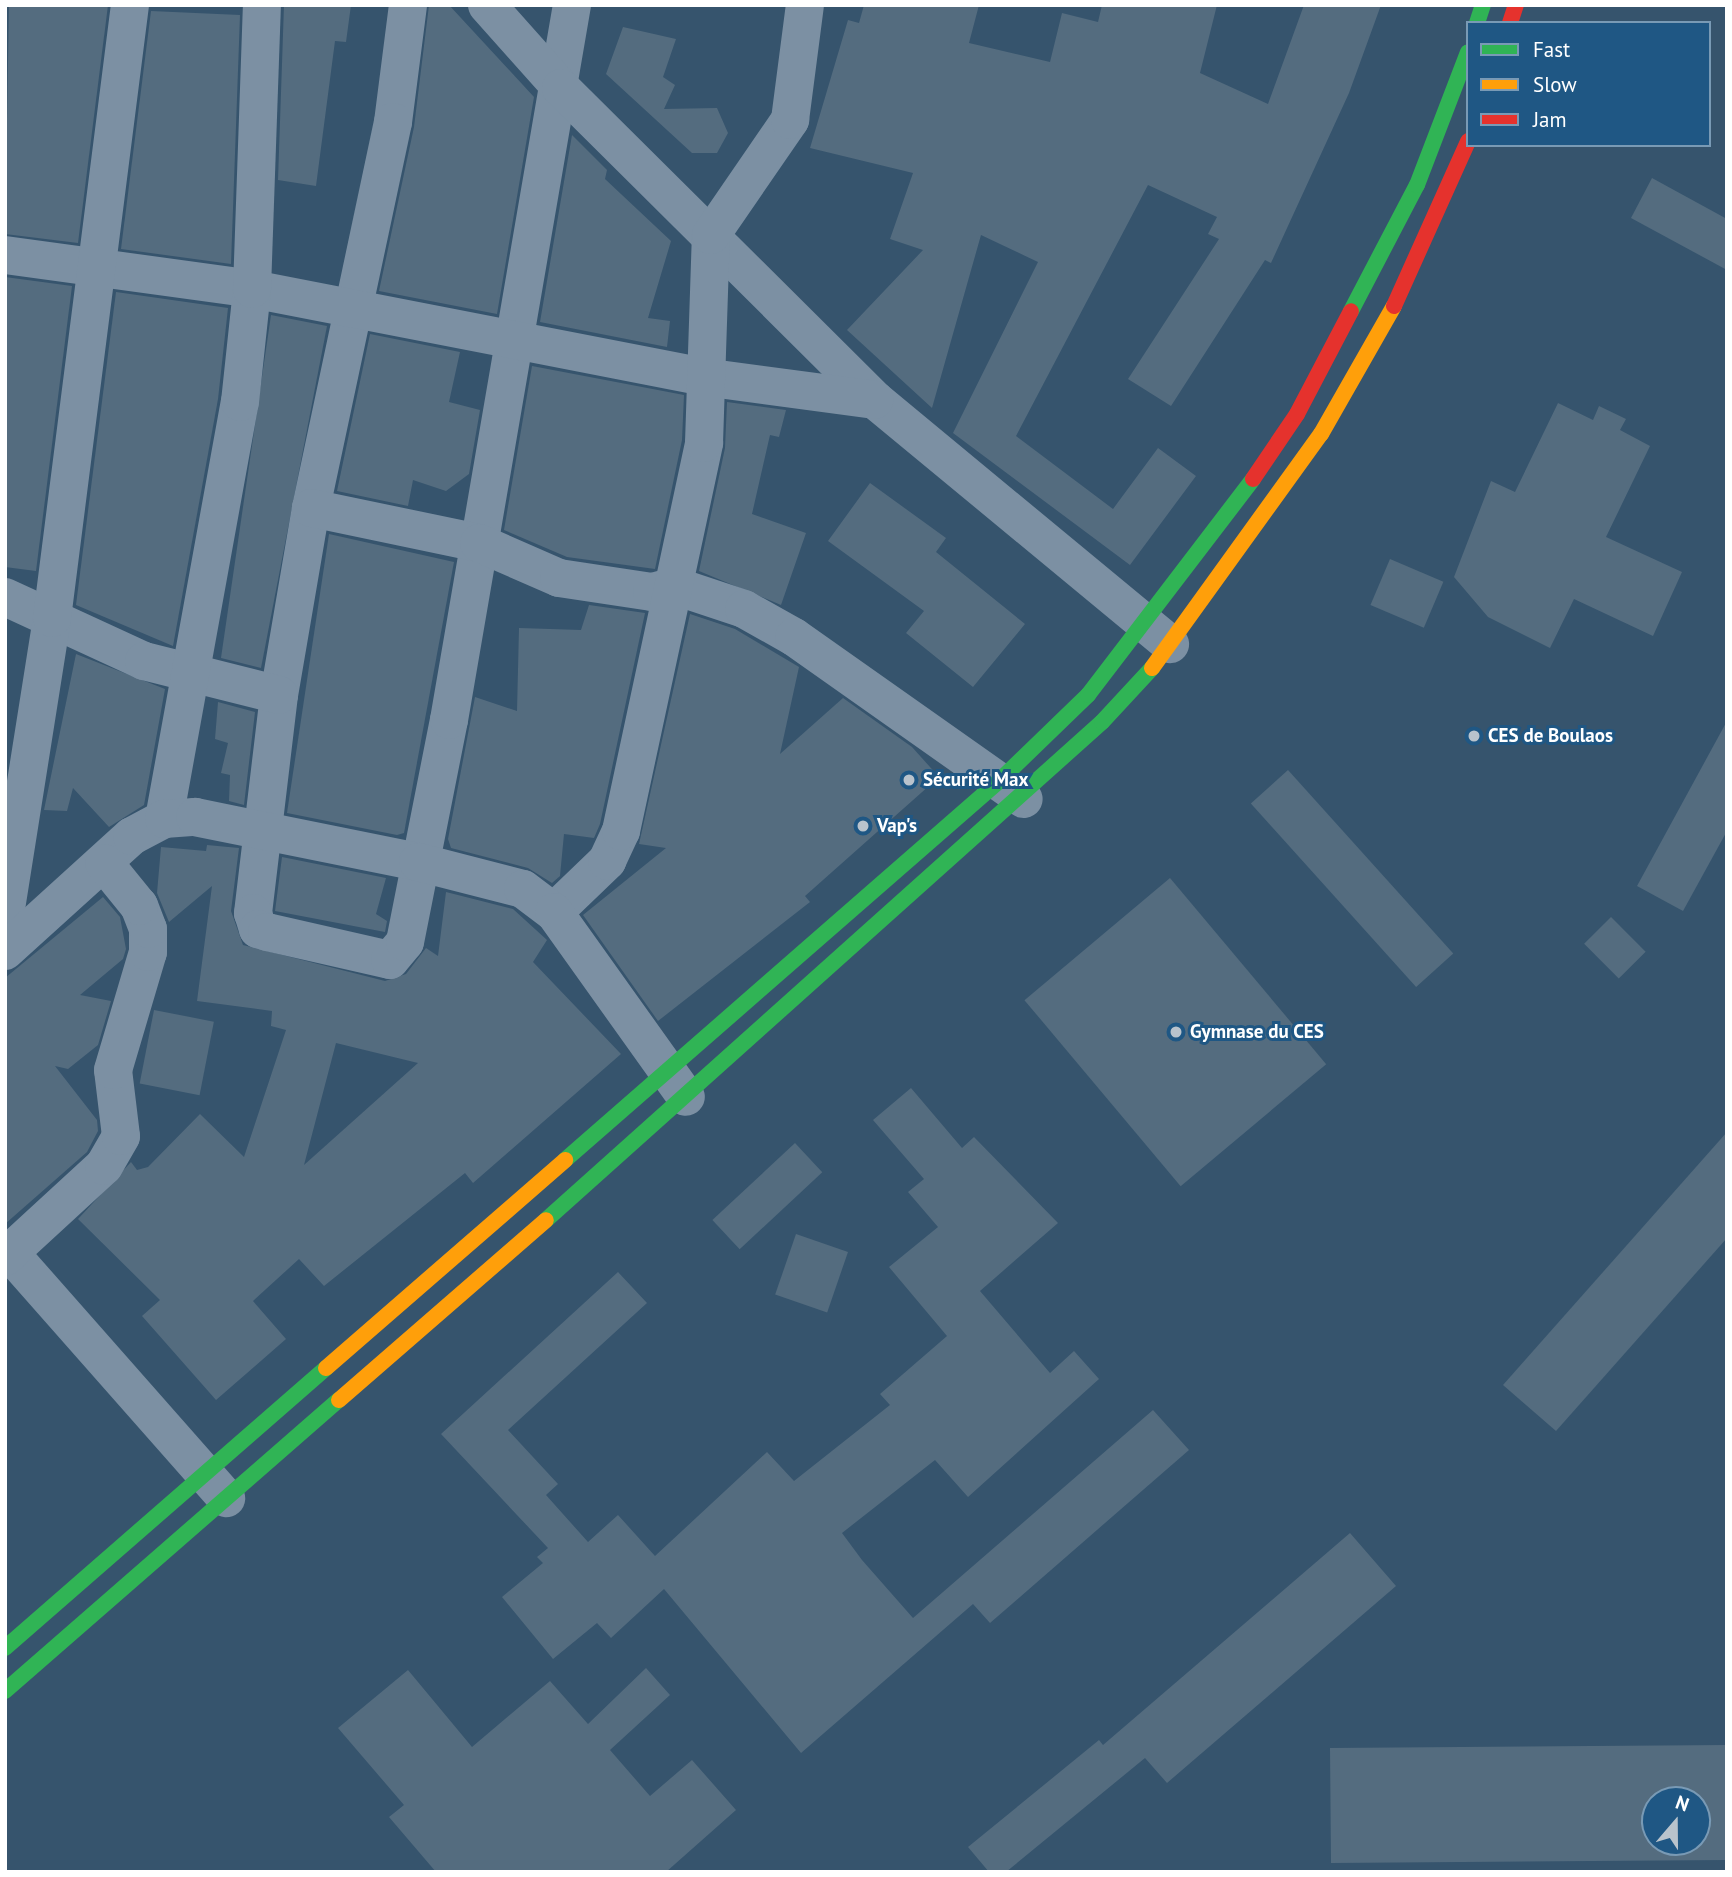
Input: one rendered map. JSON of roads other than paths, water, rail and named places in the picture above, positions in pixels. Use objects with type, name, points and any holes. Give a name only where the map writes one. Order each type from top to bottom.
[{"type":"main road","points":[[11,1667],[678,1085],[1011,790],[1160,636],[1297,414],[1353,316],[1417,185],[1466,57]]},
{"type":"main road","points":[[11,1667],[678,1085],[1011,790],[1160,636],[1321,434],[1382,332],[1466,145]]},
{"type":"street","points":[[5,915],[52,618],[130,5]]},
{"type":"street","points":[[164,819],[187,675],[225,503],[252,289],[262,5]]},
{"type":"street","points":[[408,5],[393,122],[311,508],[279,695],[253,913],[258,929],[390,960],[405,942],[479,543],[511,340],[561,88],[572,5]]},
{"type":"street","points":[[487,5],[561,88],[875,400],[1160,636]]},
{"type":"street","points":[[554,912],[607,861],[621,831],[675,586],[710,378],[711,235],[790,120],[805,5]]},
{"type":"street","points":[[5,255],[252,289],[710,378],[875,400]]},
{"type":"street","points":[[311,508],[479,543],[559,578],[652,592],[675,586],[744,609],[794,637],[1011,790]]},
{"type":"street","points":[[5,597],[187,675],[279,695]]},
{"type":"street","points":[[5,951],[104,863],[164,819],[195,817],[262,829],[418,862],[523,889],[554,912],[678,1085]]},
{"type":"street","points":[[104,863],[139,906],[148,929],[148,952],[113,1070],[121,1136],[104,1166],[8,1255],[216,1486]]},
{"type":"place","name":"CES de Boulaos","points":[[1474,736]]},
{"type":"place","name":"Sécurité Max","points":[[909,780]]},
{"type":"place","name":"Vap's","points":[[863,826]]},
{"type":"place","name":"Gymnase du CES","points":[[1176,1032]]}]
